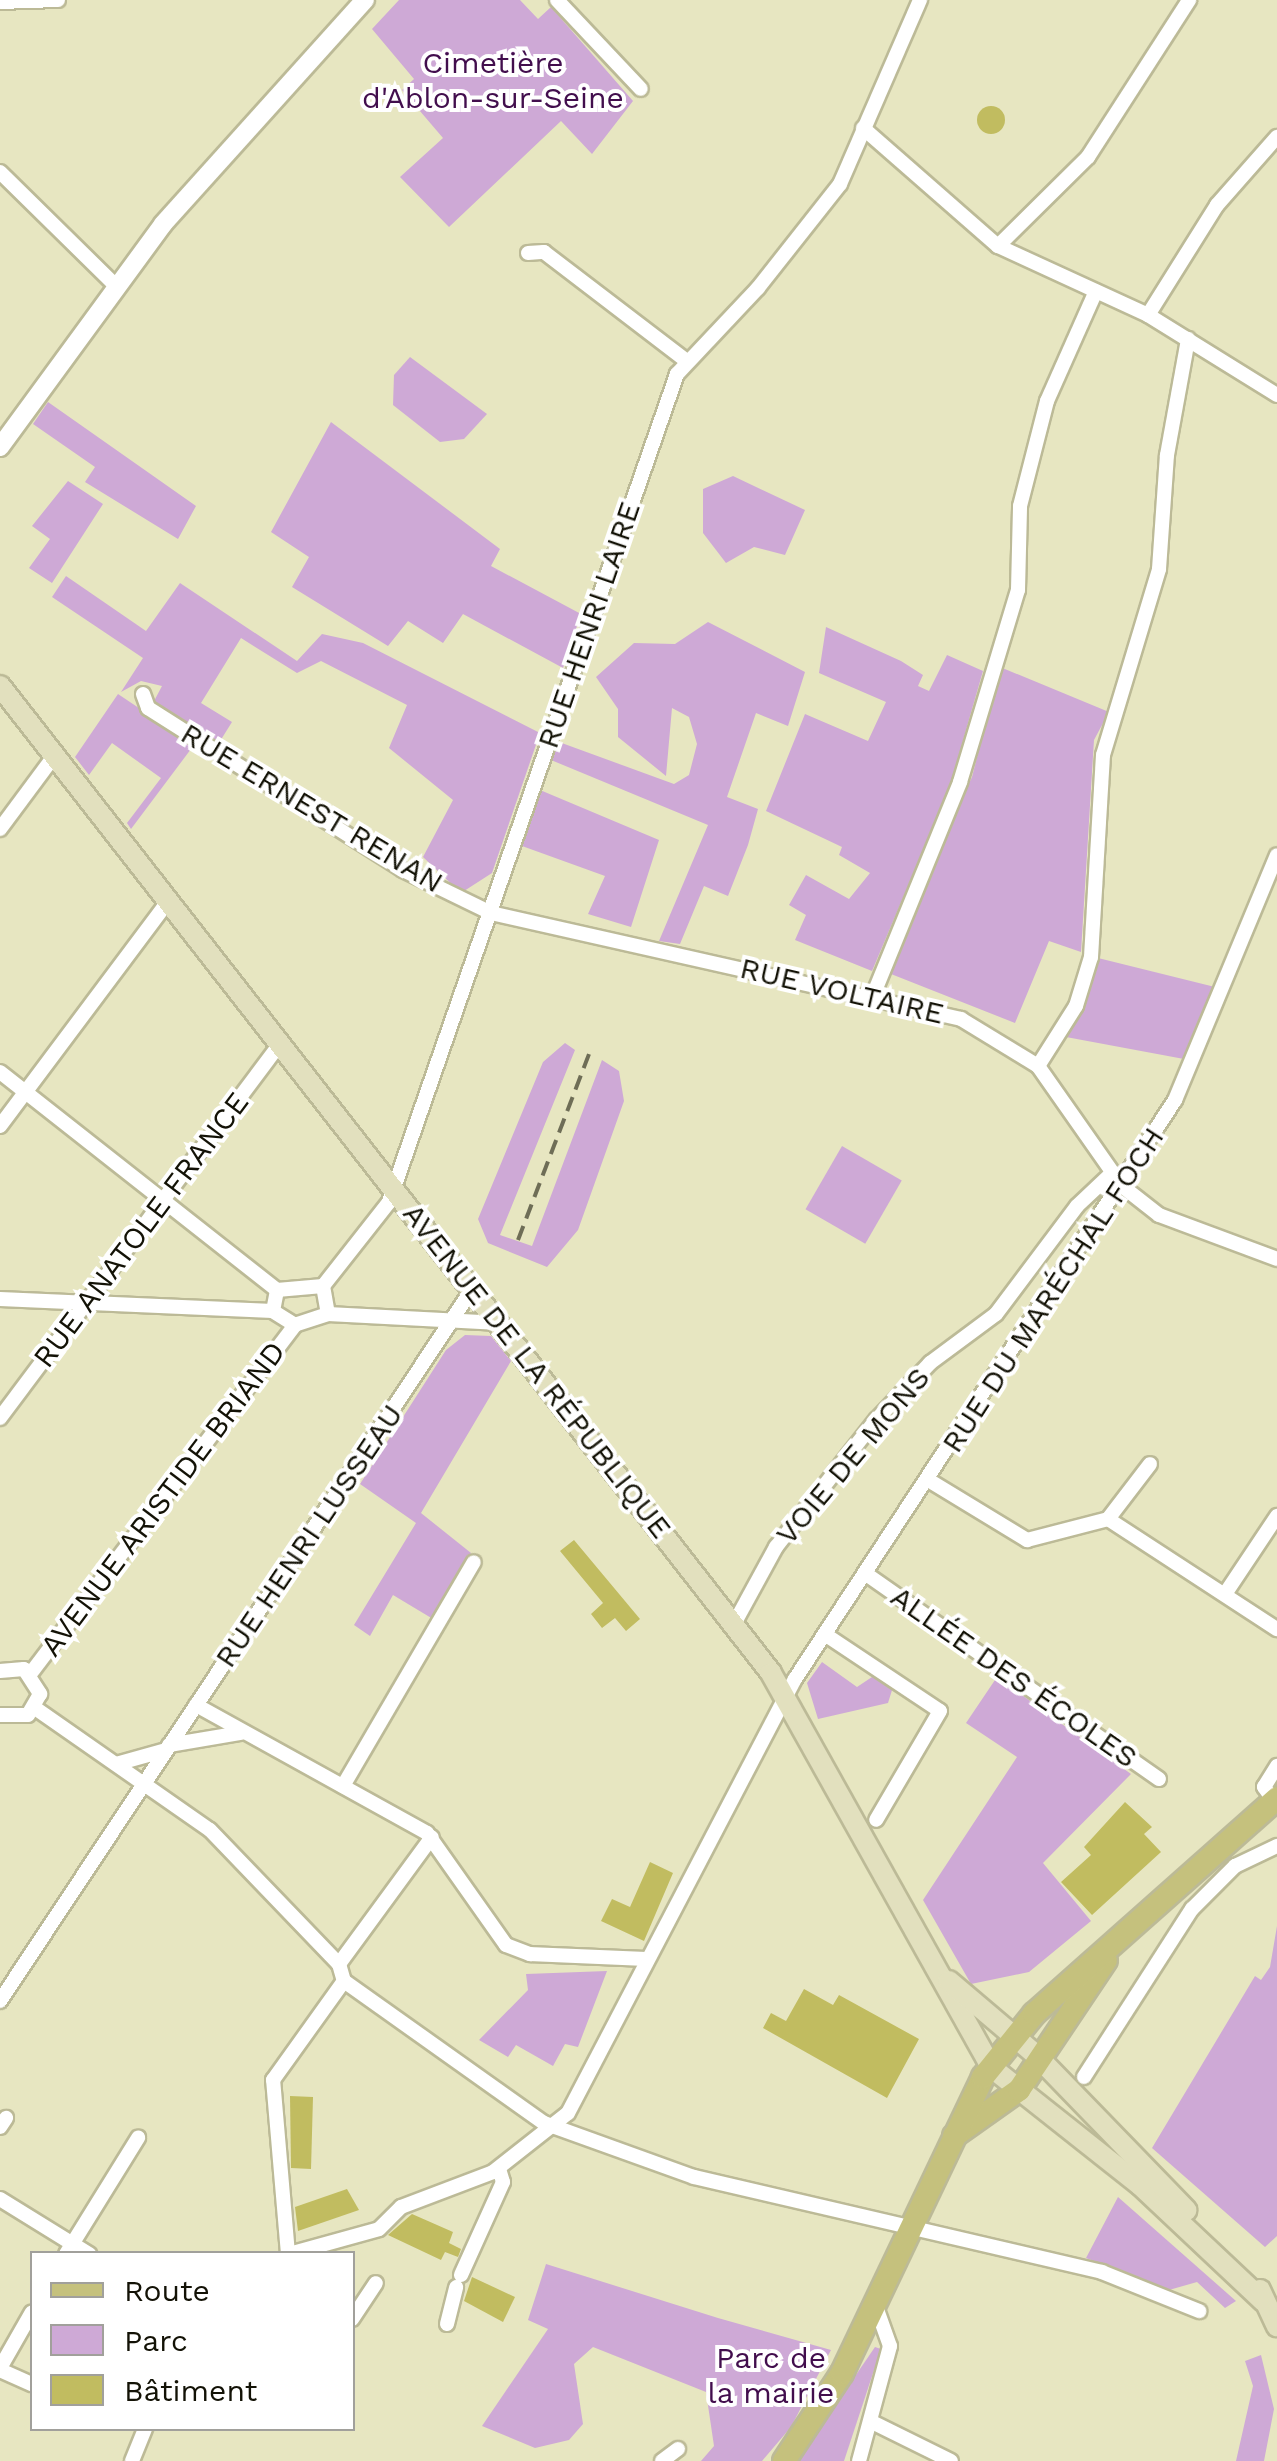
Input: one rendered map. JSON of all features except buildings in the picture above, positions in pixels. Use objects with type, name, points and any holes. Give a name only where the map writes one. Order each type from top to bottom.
[{"type":"main road","name":"AVENUE DE LA RÉPUBLIQUE","points":[[0,686],[734,1624],[787,1702],[944,1976],[990,2066],[1140,2185],[1271,2299]]},
{"type":"main road","points":[[784,2461],[842,2373],[954,2136],[956,2120],[990,2066],[1014,2037],[1275,1802]]},
{"type":"main road","points":[[954,2136],[1020,2090],[1042,2062],[1111,1949]]},
{"type":"main road","points":[[944,1976],[1042,2062],[1254,2277],[1271,2299],[1277,2326]]},
{"type":"street","points":[[0,2],[58,0]]},
{"type":"street","points":[[0,448],[116,286],[245,132],[365,0]]},
{"type":"street","points":[[557,0],[641,89]]},
{"type":"street","name":"RUE HENRI LAIRE","points":[[323,1286],[393,1186],[676,374],[840,184],[920,0]]},
{"type":"street","points":[[998,246],[1088,156],[1190,0]]},
{"type":"street","points":[[864,128],[998,246],[1148,315],[1277,395]]},
{"type":"street","points":[[1148,315],[1217,205],[1277,137]]},
{"type":"street","points":[[0,172],[116,286]]},
{"type":"street","points":[[528,254],[544,252],[688,362]]},
{"type":"street","points":[[872,998],[960,782],[1018,590],[1020,506],[1047,401],[1096,291]]},
{"type":"street","points":[[1038,1066],[1076,1006],[1091,957],[1103,754],[1159,569],[1167,454],[1188,340]]},
{"type":"street","name":"RUE ERNEST RENAN","points":[[143,694],[148,708],[404,870],[491,912]]},
{"type":"street","points":[[0,829],[55,755]]},
{"type":"street","name":"RUE DU MARÉCHAL FOCH","points":[[556,2125],[645,1958],[664,1942],[787,1702],[1122,1186],[1199,1051],[1277,855]]},
{"type":"street","points":[[0,1126],[169,900]]},
{"type":"street","name":"RUE VOLTAIRE","points":[[491,912],[962,1019],[1038,1066],[1122,1186],[1167,1220],[1277,1260]]},
{"type":"street","name":"RUE ANATOLE FRANCE","points":[[0,1418],[280,1042]]},
{"type":"street","points":[[0,1072],[277,1290],[323,1286],[328,1314]]},
{"type":"street","name":"VOIE DE MONS","points":[[734,1624],[776,1547],[876,1420],[930,1363],[996,1314],[1077,1206],[1112,1173]]},
{"type":"street","name":"RUE HENRI LUSSEAU","points":[[0,2002],[474,1288]]},
{"type":"street","points":[[274,1311],[277,1290]]},
{"type":"street","points":[[0,1298],[274,1311],[295,1325],[328,1314],[500,1323]]},
{"type":"street","name":"AVENUE ARISTIDE BRIAND","points":[[31,1673],[295,1325]]},
{"type":"street","points":[[930,1482],[1027,1540],[1108,1519],[1150,1464]]},
{"type":"street","points":[[1225,1594],[1277,1516]]},
{"type":"street","points":[[1108,1519],[1277,1629]]},
{"type":"street","points":[[343,1786],[474,1562]]},
{"type":"street","name":"ALLÉE DES ÉCOLES","points":[[869,1576],[1158,1779]]},
{"type":"street","points":[[829,1636],[940,1711],[876,1820]]},
{"type":"street","points":[[0,1671],[31,1673],[39,1686],[35,1708],[21,1718],[0,1715]]},
{"type":"street","points":[[196,1705],[432,1837],[506,1945],[530,1954],[645,1958]]},
{"type":"street","points":[[35,1708],[210,1830],[338,1964],[344,1981],[459,2069],[556,2125],[694,2177],[1088,2268],[1199,2311]]},
{"type":"street","points":[[116,1764],[168,1747],[242,1733]]},
{"type":"street","points":[[1275,1802],[1264,1788],[1277,1766]]},
{"type":"street","points":[[338,1964],[432,1837]]},
{"type":"street","points":[[1084,2078],[1192,1909],[1235,1866],[1277,1846]]},
{"type":"street","points":[[295,2251],[273,2080],[344,1981]]},
{"type":"street","points":[[298,2251],[379,2228],[402,2207],[499,2169],[556,2125]]},
{"type":"street","points":[[0,2199],[69,2249],[138,2138]]},
{"type":"street","points":[[447,2324],[458,2281],[502,2182],[499,2169]]},
{"type":"street","points":[[355,2314],[376,2283]]},
{"type":"street","points":[[859,2461],[890,2346],[874,2301]]},
{"type":"street","points":[[30,2316],[0,2369],[30,2383]]},
{"type":"street","points":[[872,2422],[951,2461]]},
{"type":"street","points":[[132,2461],[141,2431]]},
{"type":"street","points":[[662,2461],[678,2449]]},
{"type":"green space","name":"Cimetière d'Ablon-sur-Seine","points":[[399,0],[520,0],[538,19],[551,7],[633,101],[592,154],[561,121],[449,227],[400,177],[443,138],[402,90],[414,79],[372,29]]},
{"type":"green space","points":[[410,357],[487,414],[464,439],[440,442],[393,405],[394,375]]},
{"type":"green space","points":[[48,402],[196,506],[178,539],[85,482],[95,467],[33,424]]},
{"type":"green space","points":[[331,422],[500,549],[491,566],[581,614],[563,668],[463,614],[443,643],[408,621],[388,646],[292,587],[309,557],[271,532]]},
{"type":"green space","points":[[733,476],[805,510],[785,555],[754,547],[726,563],[703,533],[703,489]]},
{"type":"green space","points":[[68,481],[103,504],[52,583],[29,568],[50,539],[32,526]]},
{"type":"green space","points":[[66,576],[146,631],[180,583],[297,661],[322,634],[363,643],[540,733],[492,873],[461,893],[423,857],[453,800],[389,748],[407,705],[321,661],[297,673],[241,638],[201,703],[232,722],[217,746],[153,703],[162,686],[141,681],[121,692],[143,658],[52,597]]},
{"type":"green space","points":[[708,622],[805,672],[788,726],[756,713],[727,797],[758,809],[748,845],[728,896],[704,886],[680,944],[659,941],[708,825],[551,760],[559,742],[674,784],[689,775],[697,744],[689,717],[672,708],[666,776],[618,737],[618,709],[596,677],[634,643],[675,644]]},
{"type":"green space","points":[[826,627],[901,661],[923,675],[918,686],[929,691],[947,655],[983,671],[949,789],[872,971],[795,940],[806,915],[789,905],[806,875],[849,899],[870,873],[839,855],[842,847],[766,811],[805,714],[868,741],[886,702],[819,673]]},
{"type":"green space","points":[[1000,667],[1109,712],[1094,740],[1081,952],[1049,941],[1015,1023],[891,974],[928,869],[972,777]]},
{"type":"green space","points":[[118,694],[194,745],[131,829],[127,823],[161,778],[112,743],[89,775],[75,757]]},
{"type":"green space","points":[[540,790],[659,840],[631,927],[588,914],[605,876],[522,846]]},
{"type":"green space","points":[[1098,958],[1215,987],[1184,1059],[1066,1037]]},
{"type":"green space","points":[[565,1043],[575,1050],[500,1235],[532,1246],[602,1060],[619,1071],[624,1101],[578,1230],[547,1267],[488,1243],[478,1219],[543,1062]]},
{"type":"green space","points":[[842,1146],[902,1180],[865,1244],[806,1209]]},
{"type":"green space","points":[[465,1335],[491,1336],[511,1361],[421,1513],[471,1553],[433,1619],[393,1595],[370,1636],[354,1625],[416,1523],[360,1484],[446,1350]]},
{"type":"green space","points":[[822,1662],[857,1687],[875,1675],[893,1687],[888,1703],[818,1719],[807,1683]]},
{"type":"green space","points":[[997,1677],[1131,1774],[1043,1863],[1091,1921],[1029,1972],[971,1984],[923,1900],[1017,1757],[966,1723]]},
{"type":"green space","points":[[1277,1926],[1277,2236],[1265,2247],[1152,2148],[1255,1976],[1261,1980],[1270,1967]]},
{"type":"green space","points":[[607,1971],[578,2047],[565,2044],[553,2066],[516,2045],[508,2057],[479,2040],[528,1990],[526,1974]]},
{"type":"green space","points":[[1118,2197],[1236,2301],[1225,2308],[1197,2282],[1169,2290],[1086,2258]]},
{"type":"green space","name":"Parc de la mairie","points":[[546,2264],[831,2350],[791,2427],[762,2461],[701,2461],[714,2446],[706,2392],[593,2347],[574,2364],[583,2424],[569,2440],[535,2448],[482,2426],[548,2329],[528,2320]]},
{"type":"green space","points":[[875,2347],[881,2349],[844,2461],[797,2461]]},
{"type":"green space","points":[[1261,2355],[1274,2409],[1264,2461],[1236,2461],[1253,2386],[1245,2361]]},
{"type":"railway","points":[[518,1240],[589,1054]]}]
